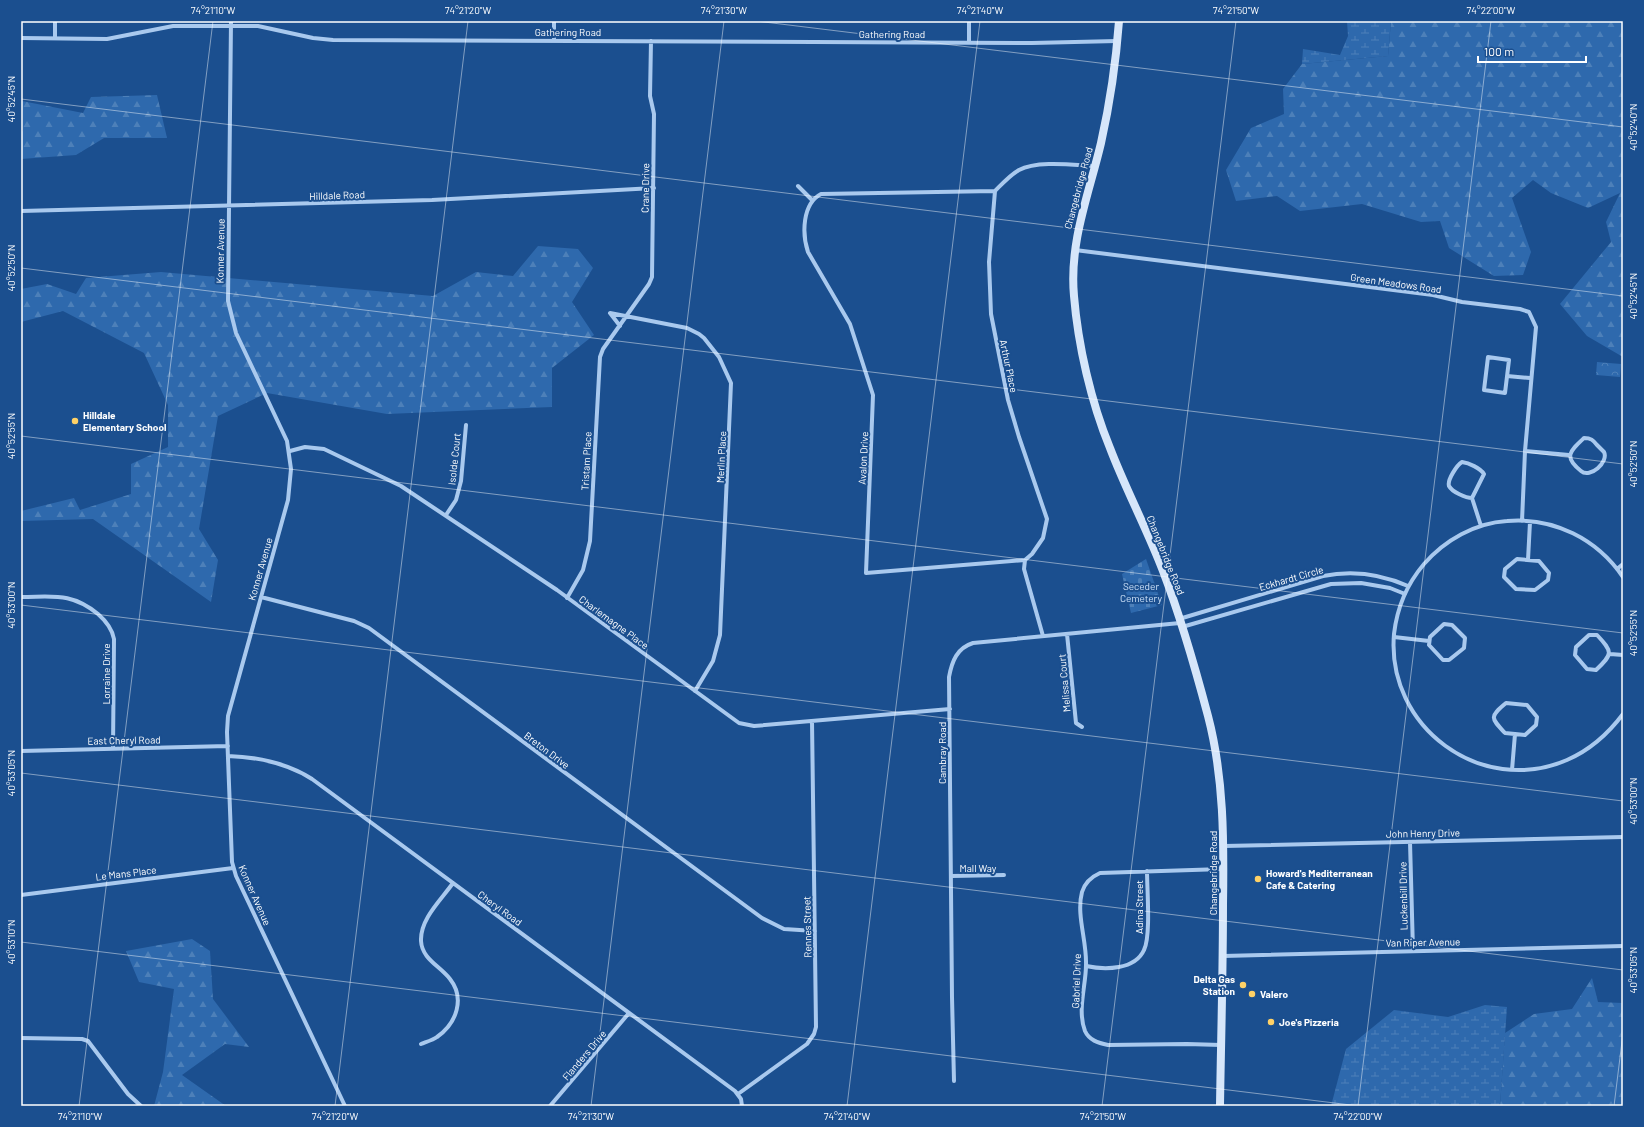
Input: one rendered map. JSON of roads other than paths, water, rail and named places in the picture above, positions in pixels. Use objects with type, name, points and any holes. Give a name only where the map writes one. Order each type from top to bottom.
[{"type":"main road","name":"Changebridge Road","points":[[1119,21],[1111,95],[1094,166],[1078,223],[1073,279],[1075,311],[1086,367],[1099,416],[1120,474],[1161,567],[1180,623],[1208,718],[1218,767],[1223,813],[1224,869],[1220,1106]]},
{"type":"street","points":[[54,38],[55,21]]},
{"type":"street","name":"Konner Avenue","points":[[231,21],[227,286],[230,316],[236,333],[287,441],[290,451],[291,469],[288,500],[228,716],[228,756],[233,868],[345,1106]]},
{"type":"street","points":[[554,21],[554,40]]},
{"type":"street","points":[[969,21],[969,42]]},
{"type":"street","name":"Gathering Road","points":[[21,38],[106,39],[173,26],[258,26],[313,38],[334,40],[1118,41]]},
{"type":"street","name":"Crane Drive","points":[[620,326],[649,284],[652,277],[654,114],[650,88],[651,41]]},
{"type":"street","points":[[798,186],[812,200],[826,193],[995,191],[1018,171],[1031,166],[1072,164],[1094,166]]},
{"type":"street","name":"Hilldale Road","points":[[21,211],[432,200],[654,188]]},
{"type":"street","name":"Arthur Place","points":[[995,191],[988,262],[991,314],[1008,400],[1018,437],[1047,519],[1043,538],[1026,560]]},
{"type":"street","name":"Avalon Drive","points":[[812,200],[808,208],[805,226],[805,243],[808,252],[850,324],[874,398],[866,574],[1026,560]]},
{"type":"street","name":"Green Meadows Road","points":[[1075,250],[1433,295],[1462,302],[1520,309],[1529,312],[1536,327],[1530,378],[1522,521]]},
{"type":"street","name":"Merlin Place","points":[[620,326],[610,313],[687,328],[699,334],[708,342],[719,358],[731,383],[720,635],[713,661],[694,691]]},
{"type":"street","name":"Tristam Place","points":[[567,598],[583,570],[588,553],[599,361],[603,349],[620,326]]},
{"type":"street","points":[[1488,357],[1509,360],[1507,376],[1505,393],[1484,390],[1488,357]]},
{"type":"street","points":[[1507,376],[1530,378]]},
{"type":"street","name":"Isolde Court","points":[[446,515],[456,500],[460,486],[466,425]]},
{"type":"street","points":[[1584,438],[1589,438],[1593,440],[1604,452],[1605,457],[1604,461],[1590,473],[1586,474],[1582,473],[1571,461],[1569,455],[1571,450],[1584,438]]},
{"type":"street","name":"Charlemagne Place","points":[[290,451],[305,447],[324,449],[401,486],[567,598],[735,721],[749,726],[950,709]]},
{"type":"street","points":[[1525,451],[1569,455]]},
{"type":"street","points":[[1472,498],[1468,498],[1452,490],[1449,486],[1449,482],[1458,464],[1462,462],[1467,462],[1482,471],[1484,474],[1472,498],[1481,526]]},
{"type":"street","points":[[1623,577],[1597,548],[1585,539],[1558,527],[1522,521],[1508,521],[1481,526],[1452,540],[1436,552],[1419,570],[1408,586],[1405,594],[1395,624],[1394,637],[1395,663],[1398,678],[1409,705],[1424,728],[1449,749],[1464,758],[1487,766],[1512,770],[1538,769],[1553,765],[1580,754],[1604,736],[1623,714]]},
{"type":"street","points":[[1528,560],[1530,522]]},
{"type":"street","points":[[1517,559],[1528,560],[1539,561],[1549,573],[1548,580],[1534,590],[1516,589],[1504,577],[1505,569],[1517,559]]},
{"type":"street","points":[[1026,560],[1024,569],[1026,579],[1043,636]]},
{"type":"street","points":[[1617,569],[1623,564]]},
{"type":"street","name":"Eckhardt Circle","points":[[1180,623],[1323,576],[1339,573],[1369,574],[1384,577],[1408,586]]},
{"type":"street","name":"Eckhardt Circle","points":[[1180,623],[1331,584],[1361,582],[1383,586],[1405,594]]},
{"type":"street","name":"Lorraine Drive","points":[[21,597],[71,598],[80,601],[108,624],[114,640],[113,749]]},
{"type":"street","name":"Breton Drive","points":[[261,597],[354,621],[368,628],[762,918],[784,929],[815,931]]},
{"type":"street","name":"Cambray Road","points":[[954,1082],[952,997],[951,667],[960,650],[973,643],[1180,623]]},
{"type":"street","points":[[1444,624],[1452,625],[1465,638],[1464,648],[1450,660],[1443,660],[1429,645],[1429,641],[1430,637],[1444,624]]},
{"type":"street","name":"Melissa Court","points":[[1067,634],[1076,723],[1082,727]]},
{"type":"street","points":[[1589,635],[1598,635],[1609,648],[1610,654],[1596,670],[1587,669],[1575,655],[1576,647],[1589,635]]},
{"type":"street","points":[[1394,637],[1429,641]]},
{"type":"street","points":[[1610,654],[1623,655]]},
{"type":"street","points":[[1506,703],[1526,705],[1537,717],[1536,725],[1524,735],[1515,734],[1505,733],[1493,721],[1494,713],[1506,703]]},
{"type":"street","name":"Rennes Street","points":[[738,1094],[807,1044],[814,1034],[816,1019],[812,721]]},
{"type":"street","points":[[1512,770],[1515,734]]},
{"type":"street","name":"East Cheryl Road","points":[[21,751],[228,746]]},
{"type":"street","name":"Cheryl Road","points":[[228,756],[257,758],[289,767],[303,773],[738,1094]]},
{"type":"street","name":"John Henry Drive","points":[[1223,846],[1623,837]]},
{"type":"street","name":"Luckenbill Drive","points":[[1410,842],[1413,950]]},
{"type":"street","name":"Le Mans Place","points":[[21,894],[233,868]]},
{"type":"street","name":"Gabriel Drive","points":[[1222,1045],[1108,1045],[1094,1040],[1086,1034],[1082,1002],[1086,966],[1081,904],[1082,893],[1088,881],[1100,873],[1224,869]]},
{"type":"street","name":"Adina Street","points":[[1086,966],[1101,968],[1131,964],[1142,954],[1146,945],[1147,934],[1147,871]]},
{"type":"street","name":"Mall Way","points":[[952,876],[1004,876]]},
{"type":"street","points":[[421,1044],[438,1037],[448,1026],[455,1015],[458,1006],[455,986],[446,974],[426,955],[421,940],[425,922],[453,883]]},
{"type":"street","name":"Van Riper Avenue","points":[[1223,956],[1413,950],[1623,946]]},
{"type":"street","name":"Flanders Drive","points":[[550,1106],[629,1013]]},
{"type":"street","points":[[21,1038],[82,1039],[88,1041],[128,1094],[141,1106]]},
{"type":"street","points":[[738,1094],[742,1106]]},
{"type":"place","name":"Hilldale Elementary School","points":[[75,421]]},
{"type":"place","name":"Howard's Mediterranean Cafe & Catering","points":[[1258,879]]},
{"type":"place","name":"Delta Gas Station","points":[[1243,985]]},
{"type":"place","name":"Valero","points":[[1252,994]]},
{"type":"place","name":"Joe's Pizzeria","points":[[1271,1022]]},
{"type":"park label","name":"Seceder Cemetery","points":[[1141,592]]}]
